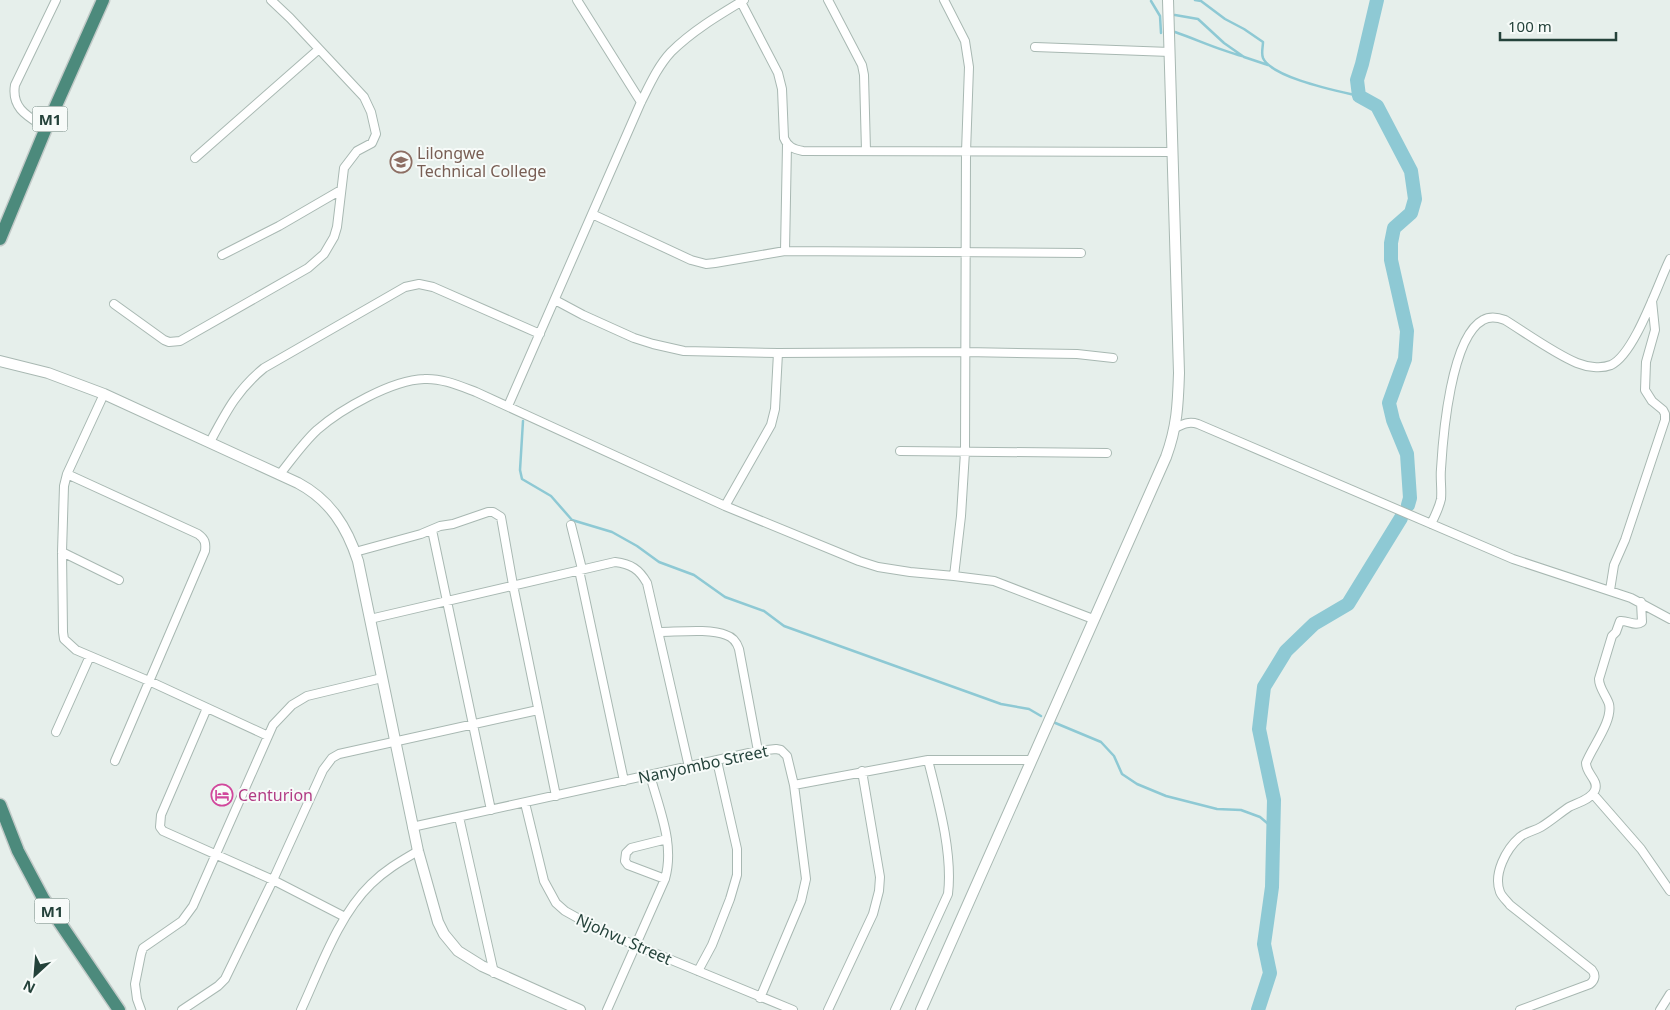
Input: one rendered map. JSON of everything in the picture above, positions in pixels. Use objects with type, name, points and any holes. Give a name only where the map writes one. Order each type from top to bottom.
[{"type":"highway","name":"M1","points":[[0,239],[46,128],[103,0]]},
{"type":"highway","name":"M1","points":[[0,805],[18,851],[43,898],[119,1010]]},
{"type":"street","points":[[46,128],[25,114],[17,105],[14,95],[15,85],[56,0]]},
{"type":"street","points":[[114,304],[164,340],[174,342],[187,338],[317,262],[329,247],[337,227],[344,168],[357,151],[372,143],[376,134],[371,112],[364,97],[271,0]]},
{"type":"street","points":[[577,0],[641,102]]},
{"type":"street","points":[[828,0],[862,65],[864,74],[866,150]]},
{"type":"street","points":[[944,0],[965,41],[969,67],[966,152],[965,452],[961,516],[954,576]]},
{"type":"street","points":[[921,1010],[1166,457],[1175,428],[1179,374],[1168,0]]},
{"type":"street","points":[[508,406],[641,102],[657,70],[670,53],[687,38],[743,1],[778,73],[782,88],[783,130],[787,145],[785,251]]},
{"type":"street","points":[[1035,47],[1170,52]]},
{"type":"street","points":[[194,158],[319,49]]},
{"type":"street","points":[[787,145],[803,151],[1172,152]]},
{"type":"street","points":[[222,255],[279,226],[341,190]]},
{"type":"street","points":[[592,214],[699,262],[715,263],[785,251],[1081,253]]},
{"type":"street","points":[[1430,524],[1440,505],[1446,417],[1453,377],[1460,354],[1474,328],[1481,320],[1489,317],[1505,320],[1578,363],[1595,367],[1611,365],[1623,354],[1634,338],[1670,259]]},
{"type":"street","points":[[210,442],[229,405],[239,391],[264,368],[405,287],[419,284],[433,287],[540,334]]},
{"type":"street","points":[[555,300],[634,338],[684,351],[778,353],[965,352],[1077,354],[1113,358]]},
{"type":"street","points":[[1610,590],[1614,564],[1625,540],[1665,420],[1663,410],[1652,401],[1645,390],[1646,362],[1655,330],[1652,300]]},
{"type":"street","points":[[725,506],[770,425],[775,409],[778,353]]},
{"type":"street","points":[[0,361],[73,381],[104,394],[280,474],[311,490],[323,500],[341,521],[356,552],[412,827],[438,922],[444,934],[458,951],[494,973],[580,1010]]},
{"type":"street","points":[[280,474],[301,447],[326,422],[337,414],[373,395],[400,384],[426,379],[443,381],[476,392],[508,406],[725,506],[878,567],[1002,584],[1093,619]]},
{"type":"street","points":[[104,394],[67,474],[64,486],[62,552],[62,632],[64,639],[76,650],[149,681],[268,736]]},
{"type":"street","points":[[1175,428],[1184,423],[1198,424],[1513,558],[1642,602],[1670,619]]},
{"type":"street","points":[[900,451],[1107,453]]},
{"type":"street","points":[[67,474],[198,534],[204,538],[206,545],[205,552],[115,761]]},
{"type":"street","points":[[356,552],[421,534],[440,526],[453,524],[488,512],[498,514],[501,517],[556,796]]},
{"type":"street","points":[[571,525],[624,781]]},
{"type":"street","points":[[432,530],[491,810]]},
{"type":"street","points":[[62,552],[119,580]]},
{"type":"street","points":[[370,619],[615,562],[635,567],[643,574],[647,583],[689,767]]},
{"type":"street","points":[[1520,1010],[1590,984],[1594,980],[1595,974],[1592,970],[1510,905],[1501,894],[1498,882],[1499,872],[1507,854],[1518,838],[1539,828],[1569,807],[1593,794],[1596,789],[1596,784],[1586,769],[1586,763],[1609,714],[1609,705],[1599,685],[1599,679],[1612,636],[1616,632],[1620,621],[1625,620],[1634,624],[1642,622],[1642,602]]},
{"type":"street","points":[[659,632],[713,632],[726,635],[737,643],[740,649],[758,751]]},
{"type":"street","points":[[56,732],[90,656]]},
{"type":"street","points":[[141,1010],[135,984],[141,954],[148,943],[173,928],[188,914],[193,906],[273,725],[285,710],[300,700],[316,693],[382,678]]},
{"type":"street","points":[[207,708],[159,821],[160,827],[168,835],[273,880],[345,917]]},
{"type":"street","points":[[182,1010],[218,986],[225,979],[327,763],[339,754],[538,710]]},
{"type":"street","name":"Nanyombo Street","points":[[412,827],[758,751],[776,749],[784,752],[787,756],[794,785]]},
{"type":"street","points":[[760,998],[804,890],[806,868],[794,785],[928,760],[1031,760]]},
{"type":"street","points":[[894,1010],[948,894],[950,879],[948,851],[928,760]]},
{"type":"street","points":[[698,971],[716,936],[735,887],[737,874],[737,849],[717,761]]},
{"type":"street","points":[[828,1010],[873,914],[879,891],[880,877],[862,771]]},
{"type":"street","points":[[607,1010],[665,879],[670,858],[667,839],[650,775]]},
{"type":"street","points":[[1593,794],[1641,848],[1670,891]]},
{"type":"street","name":"Njohvu Street","points":[[525,803],[544,881],[556,903],[575,918],[636,946],[793,1010]]},
{"type":"street","points":[[459,817],[494,973]]},
{"type":"street","points":[[665,879],[628,865],[626,853],[631,848],[667,839]]},
{"type":"street","points":[[301,1010],[345,917],[361,894],[392,866],[418,851]]},
{"type":"street","points":[[1660,1010],[1670,994]]},
{"type":"waterway","points":[[1195,0],[1201,1],[1225,19],[1263,42],[1263,58],[1279,72],[1306,83],[1359,96]]},
{"type":"waterway","points":[[1377,0],[1357,80],[1359,96],[1377,106],[1411,171],[1415,199],[1411,213],[1394,228],[1391,243],[1391,260],[1407,331],[1405,359],[1389,403],[1393,420],[1407,454],[1410,498],[1408,505]]},
{"type":"waterway","points":[[1151,1],[1160,16],[1161,33]]},
{"type":"waterway","points":[[1175,15],[1198,19],[1224,43],[1244,57],[1268,65]]},
{"type":"waterway","points":[[1175,32],[1242,56]]},
{"type":"waterway","points":[[523,421],[520,470],[522,479],[551,496],[572,520],[612,532],[637,546],[659,562],[694,575],[725,597],[764,611],[784,626],[1001,704],[1029,709],[1041,716]]},
{"type":"waterway","points":[[1258,1010],[1270,973],[1264,944],[1272,887],[1274,800],[1259,729],[1264,687],[1286,651],[1314,624],[1348,604],[1401,518]]},
{"type":"waterway","points":[[1053,722],[1101,742],[1114,756],[1122,774],[1137,784],[1166,796],[1217,809],[1241,810],[1260,817],[1273,828]]},
{"type":"place","name":"Lilongwe Technical College","points":[[401,162]]},
{"type":"place","name":"Centurion","points":[[222,795]]}]
